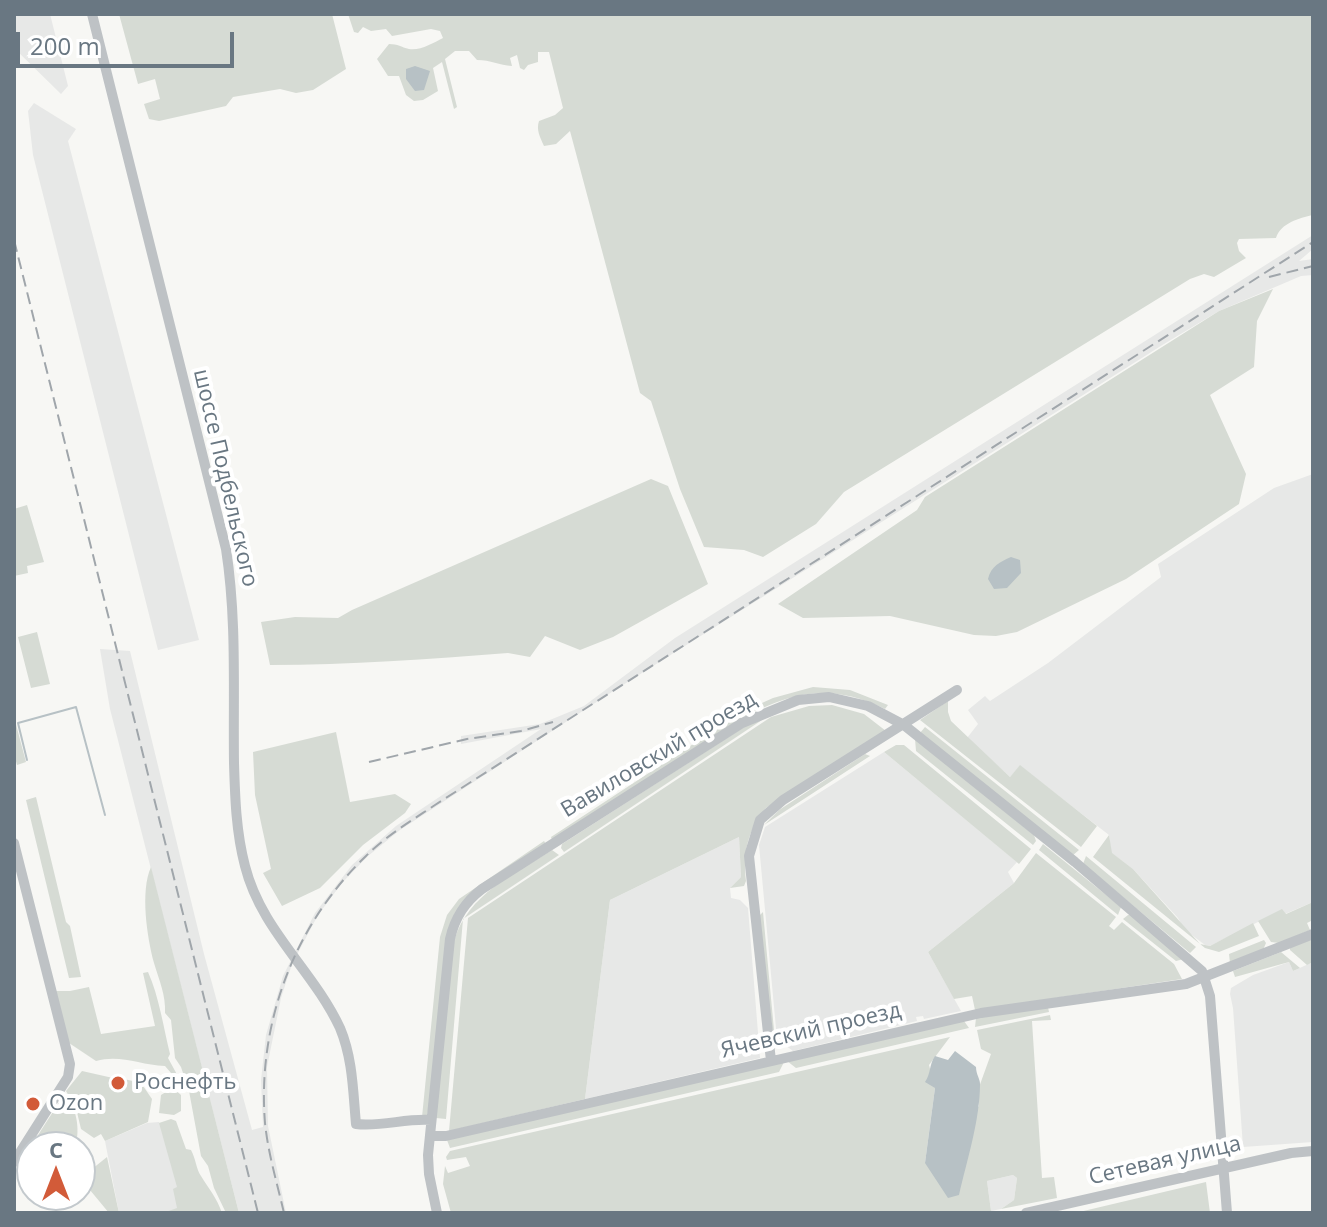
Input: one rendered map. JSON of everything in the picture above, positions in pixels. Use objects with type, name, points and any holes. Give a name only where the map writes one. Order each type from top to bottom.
[{"type":"street","name":"шоссе Подбельского","points":[[92,14],[226,549],[232,590],[236,817],[244,865],[262,913],[322,996],[339,1027],[351,1064],[356,1124],[375,1127],[431,1120]]},
{"type":"street","points":[[771,1061],[749,856],[760,820],[771,809],[957,690]]},
{"type":"street","name":"Вавиловский проезд","points":[[437,1213],[429,1174],[431,1120],[450,939],[458,916],[473,896],[742,723],[780,705],[814,697],[848,700],[868,706],[904,725],[1189,958],[1204,977]]},
{"type":"street","points":[[14,843],[70,1064],[68,1077],[14,1162]]},
{"type":"street","name":"Ячевский проезд","points":[[430,1136],[446,1136],[981,1013],[1186,984],[1313,934]]},
{"type":"street","points":[[1204,977],[1210,996],[1227,1213]]},
{"type":"street","name":"Сетевая улица","points":[[1026,1213],[1291,1153],[1313,1151]]},
{"type":"shaded area","points":[[14,14],[50,14],[68,86],[61,94],[14,48]]},
{"type":"shaded area","points":[[119,14],[332,14],[346,69],[313,90],[296,93],[280,89],[233,97],[226,106],[159,121],[149,119],[144,104],[160,99],[155,79],[138,84]]},
{"type":"shaded area","points":[[348,14],[1313,14],[1313,215],[1286,225],[1276,238],[1239,239],[1239,251],[1246,258],[1214,277],[1204,274],[1190,279],[844,492],[816,524],[763,557],[744,550],[704,547],[680,489],[651,401],[640,393],[570,131],[556,144],[544,146],[539,134],[539,121],[563,108],[549,52],[538,52],[538,62],[524,70],[520,68],[517,55],[510,58],[512,66],[477,60],[469,51],[455,51],[445,59],[457,107],[454,109],[442,62],[433,68],[438,91],[423,100],[414,101],[406,95],[399,76],[388,76],[377,59],[389,44],[409,49],[422,48],[443,38],[440,31],[431,29],[392,36],[386,29],[371,31],[363,27],[358,33],[354,32]]},
{"type":"shaded area","points":[[415,66],[430,71],[424,90],[415,91],[406,79],[406,69]]},
{"type":"shaded area","points":[[34,103],[76,129],[68,141],[199,640],[158,650],[33,155],[28,111]]},
{"type":"shaded area","points":[[1313,235],[1313,249],[1299,261],[1313,259],[1313,275],[1301,276],[1219,311],[1164,344],[615,690],[400,830],[368,856],[318,915],[292,964],[281,998],[267,1067],[268,1126],[286,1213],[239,1213],[110,709],[100,649],[130,651],[204,954],[252,1130],[263,1127],[261,1080],[266,1035],[283,976],[315,913],[352,865],[396,826],[541,729],[461,744],[461,736],[540,724],[584,706],[675,638]]},
{"type":"shaded area","points":[[1273,289],[1257,321],[1254,367],[1210,395],[1246,474],[1239,504],[1126,579],[1017,632],[996,636],[974,635],[890,616],[803,618],[778,604],[917,510],[925,497],[1219,311]]},
{"type":"shaded area","points":[[1313,474],[1313,902],[1285,914],[1282,910],[1210,946],[1205,945],[1184,929],[1178,918],[1133,869],[1111,853],[1109,835],[1020,766],[1010,777],[967,738],[978,724],[968,710],[985,696],[990,701],[1048,663],[1161,577],[1158,564],[1274,488]]},
{"type":"shaded area","points":[[651,479],[668,486],[708,584],[613,637],[580,650],[545,636],[530,657],[508,653],[360,663],[270,665],[261,622],[295,617],[338,618]]},
{"type":"shaded area","points":[[27,505],[44,562],[27,566],[28,573],[14,576],[14,509]]},
{"type":"shaded area","points":[[1011,557],[1020,560],[1021,573],[1007,588],[994,589],[988,579],[991,571]]},
{"type":"shaded area","points":[[37,632],[50,684],[31,688],[18,637]]},
{"type":"shaded area","points":[[813,687],[850,690],[888,705],[885,709],[848,696],[815,693],[764,707],[552,840],[551,837],[742,712],[773,698]]},
{"type":"shaded area","points":[[948,701],[951,721],[1010,777],[1020,765],[1097,826],[1081,847],[920,720]]},
{"type":"shaded area","points":[[832,705],[864,714],[886,731],[766,808],[754,825],[748,843],[744,886],[730,888],[741,877],[739,837],[610,900],[585,1099],[449,1131],[468,918],[771,717],[809,706]]},
{"type":"shaded area","points":[[771,714],[564,852],[561,848],[562,844],[744,727]]},
{"type":"shaded area","points":[[14,717],[26,762],[17,765],[14,754]]},
{"type":"shaded area","points":[[925,727],[1079,850],[1072,856],[920,733]]},
{"type":"shaded area","points":[[336,732],[350,802],[395,794],[411,804],[405,813],[363,845],[320,888],[282,906],[263,873],[271,869],[255,795],[253,752]]},
{"type":"shaded area","points":[[915,739],[1034,835],[1036,841],[1033,845],[916,751]]},
{"type":"shaded area","points":[[896,745],[904,745],[1031,849],[1019,864],[884,752]]},
{"type":"shaded area","points":[[884,752],[1017,862],[1008,872],[1014,883],[928,952],[961,1011],[924,1019],[923,1016],[916,1017],[917,1021],[793,1051],[777,1039],[759,845],[765,827]]},
{"type":"shaded area","points":[[865,754],[870,756],[764,825],[779,810]]},
{"type":"shaded area","points":[[36,797],[81,977],[69,978],[26,800]]},
{"type":"shaded area","points":[[1109,835],[1112,853],[1133,869],[1200,944],[1093,857]]},
{"type":"shaded area","points":[[739,837],[741,877],[730,888],[731,898],[740,900],[748,908],[760,1058],[585,1099],[610,900]]},
{"type":"shaded area","points":[[544,841],[546,844],[455,913],[427,1118],[422,1117],[440,937],[447,915],[459,899]]},
{"type":"shaded area","points":[[1043,844],[1121,907],[1118,915],[1039,850]]},
{"type":"shaded area","points":[[552,850],[559,855],[465,918],[481,898],[508,877]]},
{"type":"shaded area","points":[[1036,853],[1116,917],[1109,926],[1114,930],[1122,922],[1174,964],[1182,979],[975,1010],[972,996],[954,999],[928,952],[1014,883]]},
{"type":"shaded area","points":[[1086,856],[1196,947],[1190,953],[1083,864]]},
{"type":"shaded area","points":[[151,867],[239,1213],[226,1213],[214,1188],[208,1166],[201,1156],[189,1091],[175,1058],[171,1020],[165,1013],[147,928],[145,901]]},
{"type":"shaded area","points":[[1313,902],[1313,920],[1307,923],[1310,930],[1279,943],[1271,942],[1258,921],[1282,909],[1286,914]]},
{"type":"shaded area","points":[[763,912],[777,1044],[774,1045],[759,916]]},
{"type":"shaded area","points":[[1132,915],[1184,959],[1176,961],[1123,919]]},
{"type":"shaded area","points":[[463,921],[446,1119],[436,1118],[454,941]]},
{"type":"shaded area","points":[[1253,923],[1259,936],[1219,952],[1200,944],[1210,946]]},
{"type":"shaded area","points":[[1264,940],[1263,950],[1230,963],[1229,954]]},
{"type":"shaded area","points":[[1313,940],[1313,962],[1307,965],[1290,947]]},
{"type":"shaded area","points":[[1281,952],[1300,968],[1293,971],[1289,962],[1235,977],[1233,971]]},
{"type":"shaded area","points":[[1289,962],[1293,971],[1313,962],[1313,1142],[1243,1147],[1231,988],[1253,975]]},
{"type":"shaded area","points":[[148,972],[161,1013],[170,1054],[168,1058],[180,1080],[179,1085],[173,1088],[181,1095],[181,1111],[174,1115],[159,1113],[161,1095],[169,1090],[173,1082],[165,1066],[122,1059],[96,1061],[69,1043],[56,991],[89,987],[101,1034],[155,1026],[143,973]]},
{"type":"shaded area","points":[[1048,1007],[1049,1012],[975,1027],[976,1018]]},
{"type":"shaded area","points":[[1050,1015],[1051,1020],[1032,1021],[1042,1178],[1054,1177],[1057,1198],[1001,1209],[1014,1200],[1017,1178],[1013,1175],[987,1181],[991,1211],[984,1213],[451,1213],[443,1184],[445,1166],[448,1173],[470,1166],[466,1157],[447,1160],[450,1151],[950,1037],[929,1065],[935,1088],[925,1163],[979,1106],[978,1090],[991,1054],[981,1049],[977,1030]]},
{"type":"shaded area","points":[[964,1021],[969,1028],[796,1068],[787,1061]]},
{"type":"shaded area","points":[[955,1051],[976,1067],[980,1082],[978,1112],[959,1195],[948,1198],[925,1163],[935,1088],[925,1082],[935,1056],[948,1060]]},
{"type":"shaded area","points":[[784,1062],[779,1072],[450,1148],[447,1140]]},
{"type":"shaded area","points":[[82,1071],[113,1078],[112,1087],[122,1089],[124,1079],[141,1083],[152,1099],[148,1122],[105,1141],[101,1134],[96,1137],[96,1131],[81,1129],[76,1108],[66,1091]]},
{"type":"shaded area","points":[[65,1093],[72,1105],[78,1131],[41,1131]]},
{"type":"shaded area","points":[[171,1119],[176,1121],[186,1149],[191,1150],[199,1173],[222,1213],[163,1213],[177,1208],[173,1189],[177,1187],[159,1123]]},
{"type":"shaded area","points":[[159,1122],[196,1213],[119,1213],[105,1141],[147,1123]]},
{"type":"shaded area","points":[[107,1157],[119,1213],[109,1213],[96,1197],[96,1166]]},
{"type":"shaded area","points":[[1013,1175],[1017,1178],[1014,1200],[1001,1209],[991,1211],[987,1181]]},
{"type":"shaded area","points":[[1206,1182],[1210,1213],[1075,1213]]},
{"type":"waterway","points":[[14,695],[15,700]]},
{"type":"waterway","points":[[27,760],[18,723],[76,707],[105,815]]},
{"type":"railway","points":[[14,240],[258,1213]]},
{"type":"railway","points":[[284,1213],[265,1123],[267,1049],[274,1013],[300,945],[341,883],[366,856],[390,835],[435,805],[1313,242]]},
{"type":"railway","points":[[1269,277],[1313,266]]},
{"type":"railway","points":[[369,762],[553,722]]},
{"type":"place","name":"Роснефть","points":[[118,1083]]},
{"type":"place","name":"Ozon","points":[[33,1104]]}]
